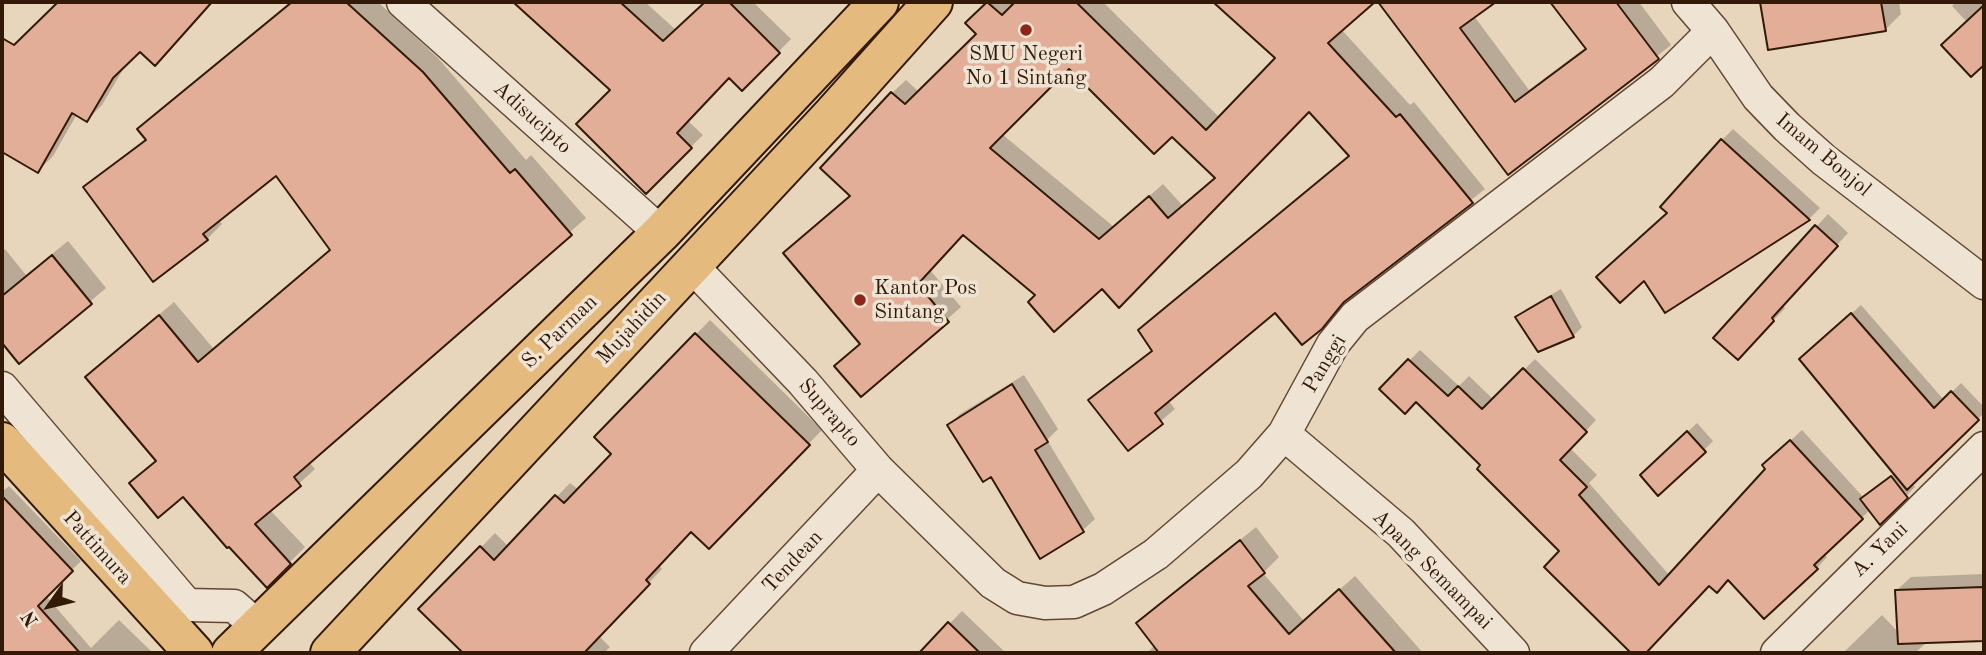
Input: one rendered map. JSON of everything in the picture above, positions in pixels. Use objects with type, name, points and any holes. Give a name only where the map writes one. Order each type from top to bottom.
[{"type":"main road","name":"S. Parman","points":[[232,653],[662,233],[879,2]]},
{"type":"main road","name":"Mujahidin","points":[[330,653],[933,2]]},
{"type":"main road","name":"Pattimura","points":[[2,442],[194,653]]},
{"type":"street","name":"Adisucipto","points":[[403,2],[662,233]]},
{"type":"street","name":"Imam Bonjol","points":[[1688,2],[1713,31],[1758,97],[1787,127],[1824,160],[1984,283]]},
{"type":"street","name":"Panggi","points":[[968,560],[993,583],[1017,598],[1045,603],[1074,602],[1103,589],[1156,554],[1250,474],[1284,434],[1333,344],[1355,317],[1662,82],[1713,31]]},
{"type":"street","name":"Suprapto","points":[[691,265],[803,382],[878,470],[968,560]]},
{"type":"street","points":[[2,388],[187,605],[234,606],[257,626]]},
{"type":"street","name":"Apang Semampai","points":[[1284,434],[1401,533],[1513,653]]},
{"type":"street","name":"A. Yani","points":[[1777,653],[1984,448]]},
{"type":"street","name":"Tendean","points":[[706,653],[878,470]]},
{"type":"building","points":[[58,2],[212,2],[155,66],[140,52],[113,78],[87,122],[72,113],[38,173],[2,152],[2,38],[14,45]]},
{"type":"building","points":[[292,2],[346,2],[423,72],[510,173],[515,169],[572,235],[294,477],[301,486],[255,524],[291,564],[267,588],[229,547],[227,548],[183,497],[158,518],[129,483],[156,461],[85,377],[159,315],[198,362],[330,250],[276,176],[203,234],[208,240],[153,282],[83,187],[146,140],[137,129]]},
{"type":"building","points":[[513,2],[620,2],[663,41],[705,2],[729,2],[780,53],[742,91],[729,78],[677,133],[692,148],[646,194],[576,124],[610,90]]},
{"type":"building","points":[[987,2],[1002,15],[1015,2],[1076,2],[1206,130],[1275,58],[1213,2],[1375,2],[1328,43],[1396,117],[1400,114],[1473,203],[1344,302],[1322,329],[1302,345],[1275,313],[1155,413],[1163,424],[1128,451],[1088,400],[1152,351],[1138,330],[1349,156],[1309,112],[1119,308],[1102,289],[1054,332],[1028,302],[1035,295],[963,235],[918,284],[949,322],[861,397],[834,366],[860,344],[783,253],[850,196],[820,168],[891,92],[905,104],[976,34],[965,23]],"holes":[[[1069,69],[1154,154],[1172,137],[1215,178],[1168,218],[1149,196],[1099,239],[990,148]]]},
{"type":"building","points":[[1378,2],[1496,2],[1460,28],[1515,102],[1586,49],[1550,2],[1616,2],[1659,59],[1508,175]]},
{"type":"building","points":[[1760,2],[1881,2],[1886,31],[1768,50]]},
{"type":"building","points":[[1984,5],[1984,65],[1971,77],[1941,45]]},
{"type":"building","points":[[1721,139],[1810,220],[1665,313],[1644,281],[1620,303],[1596,277],[1667,213],[1660,207]]},
{"type":"building","points":[[1815,225],[1838,246],[1772,318],[1774,321],[1738,360],[1713,338]]},
{"type":"building","points":[[52,255],[92,304],[19,364],[2,343],[2,296]]},
{"type":"building","points":[[1551,296],[1574,337],[1538,352],[1515,317]]},
{"type":"building","points":[[1851,313],[1934,408],[1951,391],[1979,420],[1907,490],[1799,359]]},
{"type":"building","points":[[695,333],[810,445],[709,549],[691,532],[646,580],[650,584],[584,653],[463,653],[418,609],[480,546],[494,560],[555,495],[564,503],[611,454],[594,437]]},
{"type":"building","points":[[1408,359],[1448,396],[1458,386],[1482,409],[1523,368],[1587,432],[1560,460],[1587,487],[1579,495],[1659,585],[1765,469],[1762,465],[1790,440],[1863,519],[1814,565],[1818,569],[1764,619],[1728,580],[1717,593],[1709,586],[1646,653],[1631,653],[1544,567],[1559,551],[1477,469],[1480,465],[1416,402],[1405,414],[1379,389]]},
{"type":"building","points":[[1012,384],[1048,442],[1035,450],[1084,532],[1040,559],[991,477],[983,482],[947,425]]},
{"type":"building","points":[[1687,431],[1706,452],[1658,496],[1640,475]]},
{"type":"building","points":[[1891,476],[1908,498],[1880,525],[1860,499]]},
{"type":"building","points":[[2,496],[73,571],[38,606],[80,653],[2,653]]},
{"type":"building","points":[[1240,540],[1265,573],[1248,586],[1289,634],[1339,589],[1396,653],[1159,653],[1136,623]]},
{"type":"building","points":[[1984,587],[1984,641],[1898,644],[1895,590]]},
{"type":"building","points":[[948,622],[980,653],[919,653]]},
{"type":"place","name":"SMU Negeri No 1 Sintang","points":[[1026,30]]},
{"type":"place","name":"Kantor Pos Sintang","points":[[860,300]]}]
